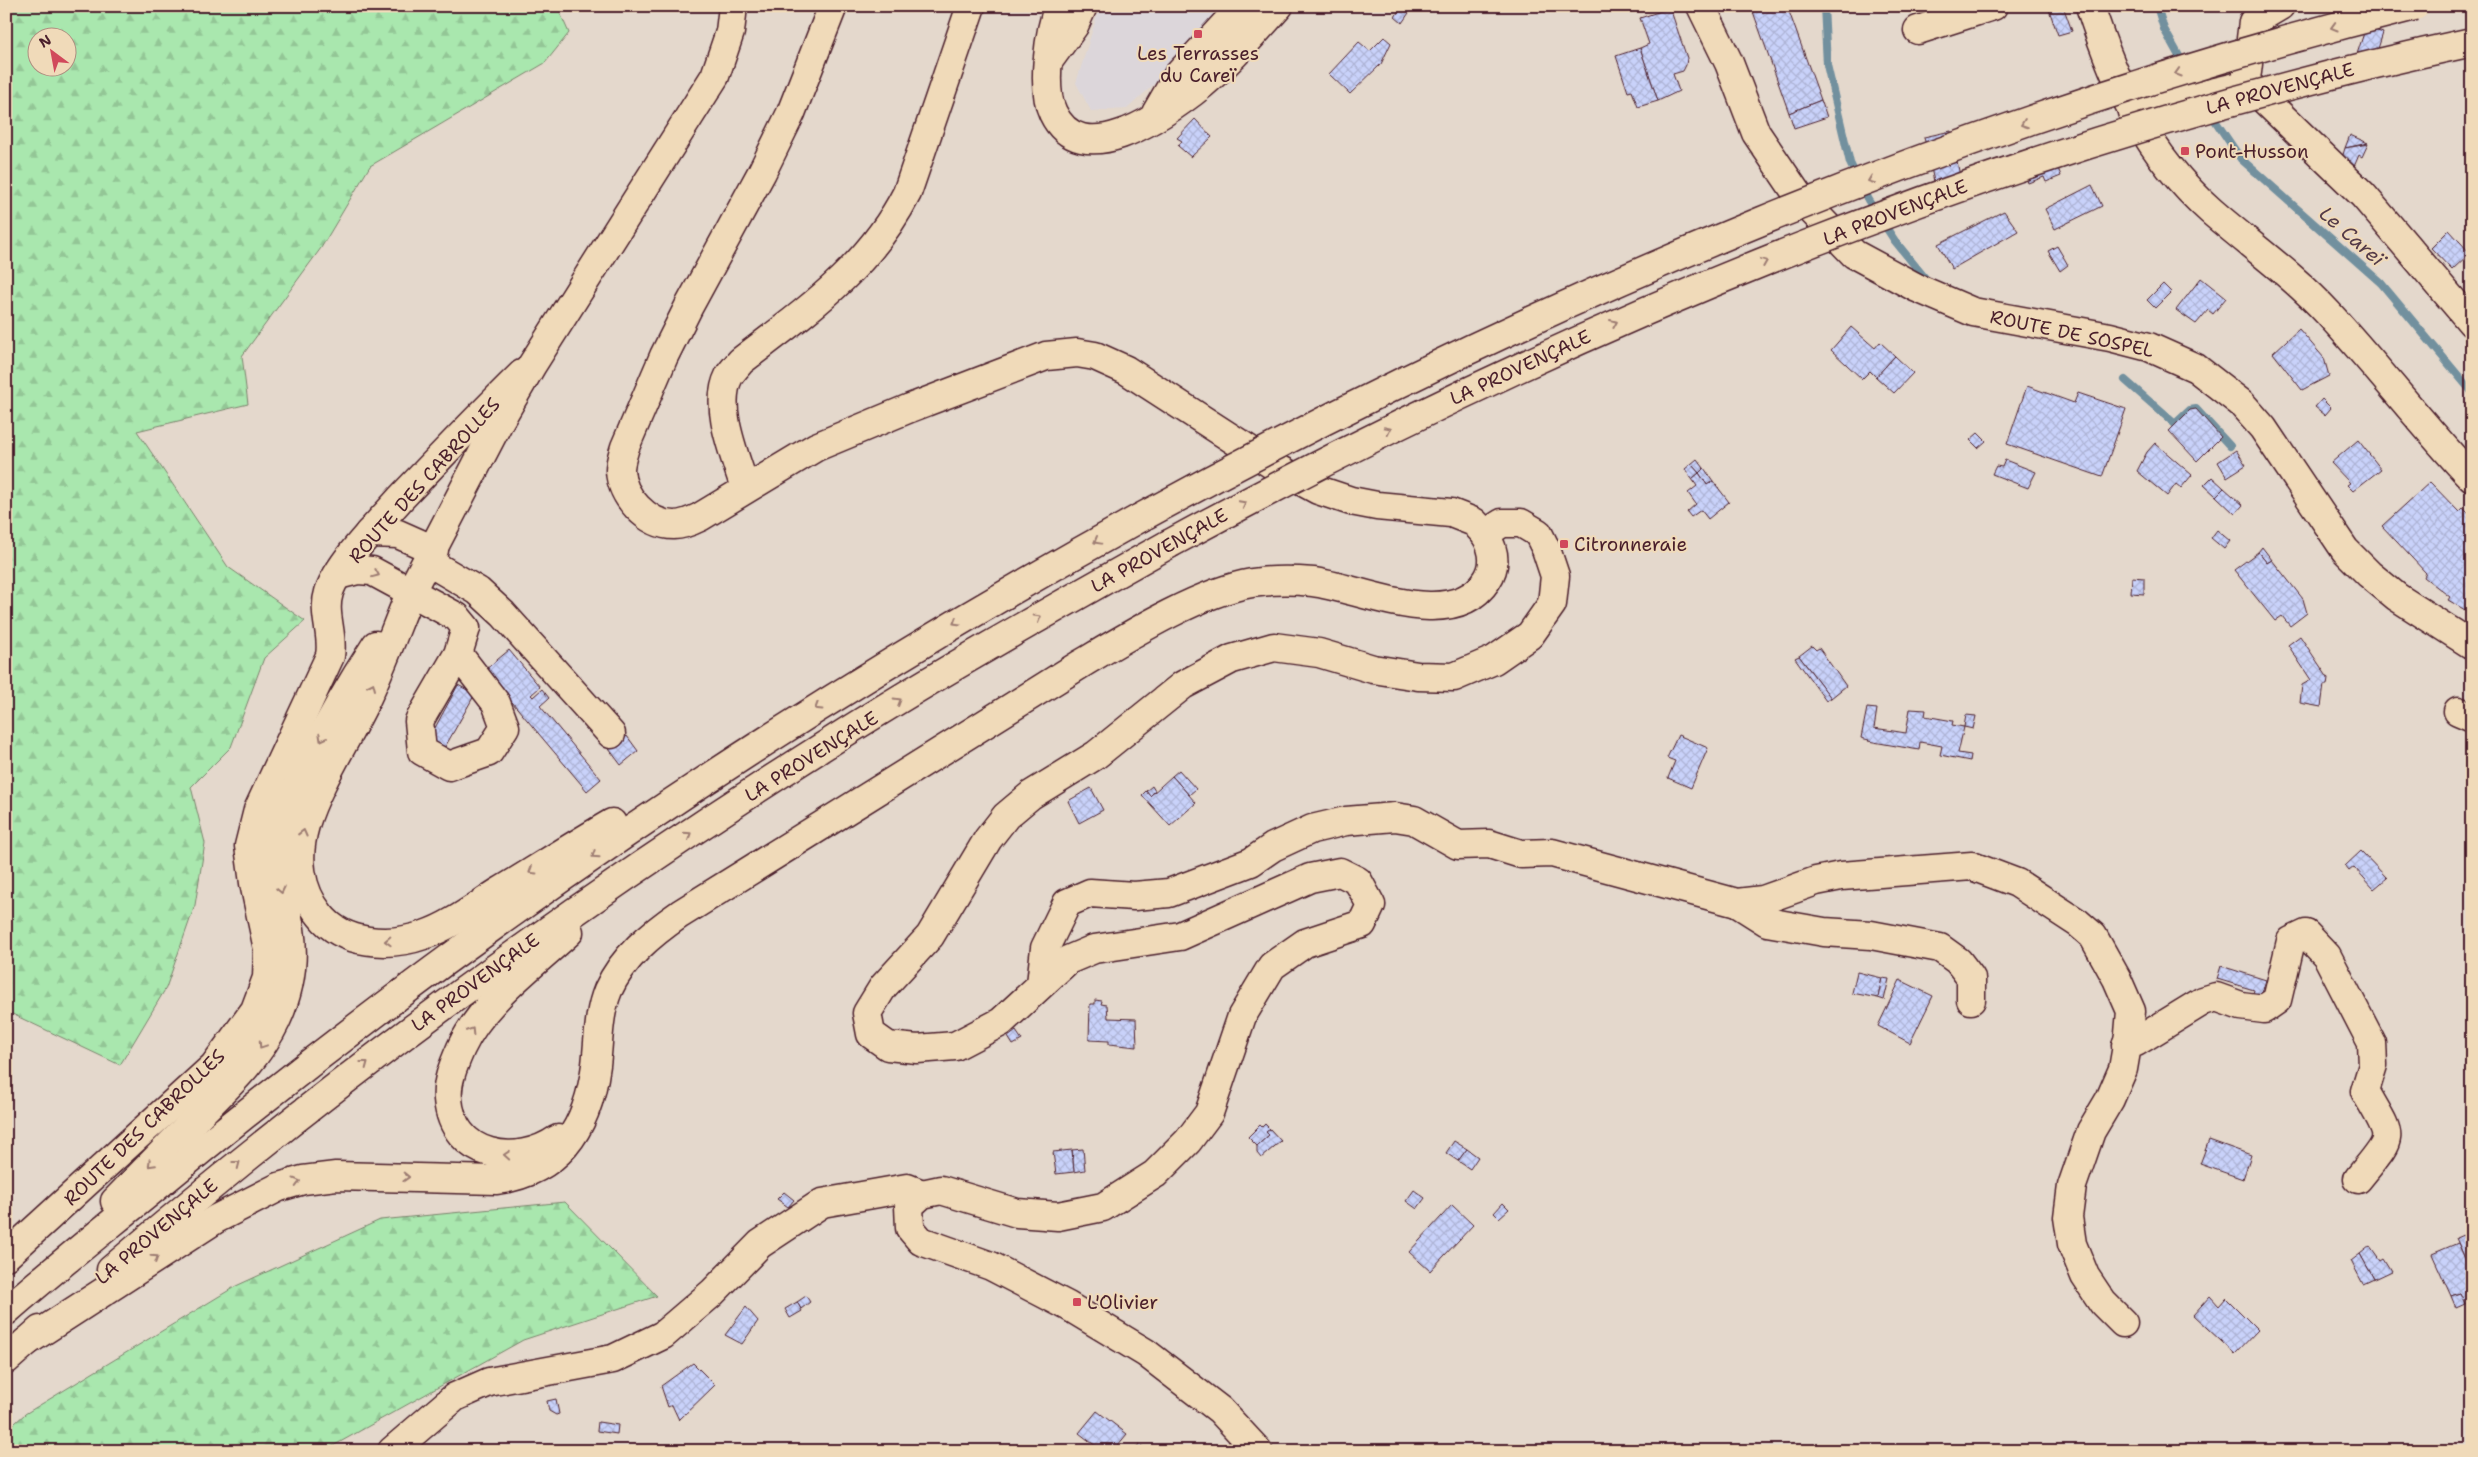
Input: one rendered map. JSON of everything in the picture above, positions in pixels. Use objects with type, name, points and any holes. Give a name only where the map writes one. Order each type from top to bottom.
[{"type":"main road","points":[[13,1305],[234,1080],[250,1063],[270,1034],[282,1006],[292,967],[290,928],[280,887],[277,856],[277,842],[284,818],[316,749],[355,678],[411,591],[500,420],[532,365],[712,82],[725,50],[733,6]]},
{"type":"main road","points":[[16,1351],[216,1219],[279,1187],[303,1180],[336,1176],[497,1180],[531,1172],[556,1156],[576,1132],[581,1121],[593,1083],[601,1015],[609,989],[627,960],[639,947],[663,926],[700,900],[1129,635],[1178,611],[1232,589],[1271,580],[1314,582],[1398,603],[1436,605],[1459,602],[1477,593],[1492,571],[1494,555],[1485,534],[1474,522],[1451,512],[1377,506],[1350,501],[1318,490],[1279,469],[1126,370],[1095,356],[1077,353],[1046,356],[910,408],[816,447],[745,488],[700,517],[685,523],[665,524],[644,513],[629,497],[622,478],[621,460],[630,434],[664,356],[791,113],[833,6]]},
{"type":"main road","points":[[745,488],[725,421],[723,399],[728,377],[741,361],[836,286],[862,261],[894,218],[907,193],[971,6]]},
{"type":"main road","points":[[1059,6],[1053,21],[1045,81],[1047,98],[1055,118],[1070,133],[1083,138],[1117,137],[1154,117],[1193,92],[1237,52],[1279,6]]},
{"type":"main road","points":[[1049,60],[1074,26],[1083,6]]},
{"type":"main road","points":[[1154,117],[1178,75],[1242,6]]},
{"type":"main road","points":[[1237,52],[1238,30],[1259,6]]},
{"type":"main road","name":"ROUTE DE SOSPEL","points":[[1701,6],[1729,63],[1756,133],[1800,198],[1854,254],[1917,288],[1973,312],[2110,337],[2149,347],[2196,368],[2241,403],[2263,428],[2345,550],[2369,574],[2397,597],[2472,645]]},
{"type":"main road","name":"ROUTE DE SOSPEL","points":[[1716,6],[1729,63]]},
{"type":"main road","points":[[1918,30],[1993,6]]},
{"type":"main road","points":[[2090,6],[2115,77],[2132,112],[2153,147],[2177,177],[2210,210],[2327,312],[2432,435],[2472,478]]},
{"type":"main road","points":[[2280,6],[2254,22],[2246,66],[2248,84],[2363,195],[2472,323]]},
{"type":"main road","name":"LA PROVENÇALE","points":[[13,1305],[215,1138],[431,972],[533,897],[787,726],[1016,587],[1140,518],[1332,416],[1466,351],[1571,303],[1793,210],[1986,138],[2157,80],[2261,47],[2415,6]]},
{"type":"main road","name":"LA PROVENÇALE","points":[[16,1351],[213,1182],[326,1093],[484,974],[647,862],[844,734],[1022,627],[1169,544],[1354,446],[1604,328],[1894,211],[2094,142],[2192,112],[2382,61],[2472,42]]},
{"type":"main road","points":[[2132,112],[2248,84]]},
{"type":"main road","name":"ROUTE DES CABROLLES","points":[[6,1256],[214,1066],[255,1010],[267,978],[268,949],[254,883],[249,846],[258,810],[330,656],[332,645],[326,604],[330,591],[338,575],[369,533],[473,422],[532,365]]},
{"type":"main road","points":[[1258,1451],[1220,1410],[1146,1353],[1068,1306],[991,1266],[921,1241],[910,1228],[909,1206],[922,1194],[941,1190],[1017,1213],[1058,1216],[1103,1207],[1155,1174],[1188,1141],[1209,1112],[1242,1016],[1272,966],[1304,943],[1362,924],[1371,905],[1358,881],[1340,872],[1310,878],[1180,936],[1094,949],[1068,960],[1001,1022],[955,1046],[917,1049],[888,1046],[872,1034],[867,1013],[883,987],[930,936],[988,838],[1006,816],[1031,795],[1096,755],[1183,685],[1232,659],[1274,647],[1319,653],[1373,669],[1418,676],[1454,677],[1494,660],[1530,635],[1552,604],[1555,576],[1546,549],[1538,533],[1521,523],[1502,523],[1485,534]]},
{"type":"main road","points":[[369,533],[398,534],[478,591],[497,608],[611,734]]},
{"type":"main road","points":[[338,575],[358,570],[372,571],[457,616],[466,628],[458,654]]},
{"type":"main road","points":[[411,591],[372,687],[315,802],[301,842],[302,880],[311,902],[330,926],[348,936],[383,942],[414,938],[435,930],[655,798],[787,726]]},
{"type":"main road","points":[[1041,984],[1045,948],[1067,903],[1090,893],[1134,896],[1169,893],[1250,862],[1273,847],[1312,829],[1346,821],[1395,816],[1414,820],[1458,845],[1489,844],[1521,854],[1552,853],[1737,903],[1767,922],[1824,932],[1871,934],[1940,948],[1958,961],[1971,978],[1971,1000]]},
{"type":"main road","points":[[581,1121],[551,1144],[532,1152],[516,1155],[489,1152],[469,1142],[457,1127],[448,1099],[450,1076],[469,1032],[489,1007],[647,862]]},
{"type":"main road","points":[[1737,903],[1763,900],[1816,881],[1841,876],[1972,866],[2017,883],[2078,923],[2093,936],[2117,978],[2131,1011],[2123,1069],[2110,1099],[2092,1131],[2072,1186],[2068,1217],[2072,1244],[2085,1276],[2103,1303],[2122,1323]]},
{"type":"main road","points":[[2126,1045],[2136,1042],[2203,1002],[2216,997],[2241,1006],[2264,1009],[2277,1000],[2291,941],[2306,934],[2327,956],[2362,1019],[2372,1042],[2373,1065],[2365,1091],[2388,1134],[2386,1144],[2358,1179]]},
{"type":"main road","points":[[392,1451],[456,1397],[489,1382],[613,1359],[663,1335],[712,1293],[760,1244],[822,1203],[907,1188],[922,1194]]},
{"type":"shaded area","name":"Les Terrasses du Careï","points":[[1100,6],[1239,6],[1127,109],[1091,111],[1076,83]]},
{"type":"green space","points":[[6,6],[557,6],[569,33],[545,63],[370,166],[321,248],[242,356],[248,404],[137,431],[228,567],[305,621],[264,658],[231,747],[191,787],[205,843],[195,905],[166,988],[120,1065],[6,1011]]},
{"type":"green space","points":[[565,1202],[657,1296],[523,1340],[324,1451],[6,1451],[6,1431],[25,1414],[236,1286],[380,1220]]},
{"type":"building","points":[[1402,6],[1413,7],[1402,23],[1395,17]]},
{"type":"building","points":[[1751,6],[1787,6],[1821,100],[1789,113]]},
{"type":"building","points":[[2063,6],[2072,31],[2058,35],[2049,10]]},
{"type":"building","points":[[1670,8],[1687,58],[1683,71],[1673,74],[1679,91],[1658,101],[1640,48],[1649,44],[1640,18]]},
{"type":"building","points":[[2366,27],[2383,33],[2370,74],[2352,69]]},
{"type":"building","points":[[1384,37],[1391,43],[1381,64],[1350,94],[1329,74],[1359,42],[1370,51]]},
{"type":"building","points":[[1640,48],[1658,101],[1638,107],[1632,91],[1628,92],[1616,56]]},
{"type":"building","points":[[1821,100],[1827,117],[1794,128],[1789,113]]},
{"type":"building","points":[[1195,119],[1212,137],[1191,157],[1178,146],[1182,141],[1177,138]]},
{"type":"building","points":[[1951,131],[1961,181],[1935,186],[1924,137]]},
{"type":"building","points":[[2350,135],[2368,143],[2345,148]]},
{"type":"building","points":[[2049,144],[2061,176],[2046,182],[2044,177],[2028,183],[2018,155]]},
{"type":"building","points":[[2368,144],[2362,157],[2359,155],[2353,169],[2342,158],[2345,148]]},
{"type":"building","points":[[2092,185],[2102,206],[2055,229],[2045,209]]},
{"type":"building","points":[[2004,211],[2018,231],[1952,269],[1938,244]]},
{"type":"building","points":[[2449,230],[2470,253],[2452,270],[2431,248]]},
{"type":"building","points":[[2057,246],[2068,265],[2060,271],[2048,251]]},
{"type":"building","points":[[2201,278],[2226,298],[2213,314],[2208,310],[2196,324],[2176,310]]},
{"type":"building","points":[[2163,284],[2171,292],[2155,308],[2147,300]]},
{"type":"building","points":[[1851,327],[1875,348],[1880,342],[1895,356],[1876,377],[1870,371],[1862,379],[1831,350]]},
{"type":"building","points":[[2299,329],[2324,358],[2329,376],[2302,390],[2273,353]]},
{"type":"building","points":[[1895,356],[1913,373],[1894,393],[1876,377]]},
{"type":"building","points":[[2027,386],[2074,403],[2078,393],[2126,409],[2102,477],[2007,444]]},
{"type":"building","points":[[2322,399],[2331,408],[2325,415],[2315,407]]},
{"type":"building","points":[[2196,409],[2221,437],[2197,461],[2169,431],[2190,410]]},
{"type":"building","points":[[1978,433],[1986,441],[1978,448],[1970,440]]},
{"type":"building","points":[[2358,440],[2381,469],[2353,491],[2347,485],[2350,483],[2331,463]]},
{"type":"building","points":[[2155,443],[2192,475],[2181,488],[2176,484],[2167,496],[2137,471],[2147,452]]},
{"type":"building","points":[[2236,450],[2246,465],[2227,477],[2218,462]]},
{"type":"building","points":[[1697,459],[1704,468],[1699,473],[1691,464]]},
{"type":"building","points":[[2005,460],[2036,472],[2028,488],[1992,474],[1996,466],[2002,467]]},
{"type":"building","points":[[1691,464],[1699,473],[1692,479],[1685,469]]},
{"type":"building","points":[[1704,468],[1713,481],[1707,485],[1699,473]]},
{"type":"building","points":[[1699,473],[1707,485],[1713,481],[1729,502],[1708,519],[1701,510],[1691,517],[1687,512],[1696,504],[1688,493],[1697,486],[1692,479]]},
{"type":"building","points":[[2212,477],[2224,488],[2216,496],[2204,485]]},
{"type":"building","points":[[2430,482],[2459,512],[2463,508],[2472,517],[2472,614],[2448,600],[2450,597],[2424,577],[2426,573],[2382,526]]},
{"type":"building","points":[[2224,488],[2243,505],[2235,514],[2216,496]]},
{"type":"building","points":[[2217,530],[2230,541],[2224,549],[2211,538]]},
{"type":"building","points":[[2262,547],[2272,560],[2267,563],[2258,552]]},
{"type":"building","points":[[2258,552],[2267,563],[2272,560],[2303,599],[2307,613],[2290,626],[2282,616],[2275,621],[2234,570]]},
{"type":"building","points":[[2132,577],[2144,578],[2144,594],[2131,593]]},
{"type":"building","points":[[2300,636],[2328,678],[2327,685],[2324,685],[2321,707],[2300,703],[2302,685],[2311,680],[2288,645]]},
{"type":"building","points":[[1812,646],[1816,650],[1819,648],[1846,686],[1831,698],[1799,656]]},
{"type":"building","points":[[509,650],[540,687],[531,695],[533,697],[542,689],[549,698],[540,706],[601,779],[587,791],[485,670]]},
{"type":"building","points":[[1799,656],[1831,698],[1826,701],[1795,658]]},
{"type":"building","points":[[458,685],[475,694],[445,747],[429,739]]},
{"type":"building","points":[[1867,708],[1877,709],[1874,728],[1906,733],[1910,709],[1926,710],[1925,716],[1953,721],[1952,725],[1964,727],[1958,753],[1971,755],[1970,761],[1940,755],[1942,746],[1920,742],[1919,750],[1868,741],[1861,738]]},
{"type":"building","points":[[1966,715],[1976,716],[1973,729],[1964,727]]},
{"type":"building","points":[[1678,735],[1708,748],[1691,788],[1668,778],[1675,761],[1667,758]]},
{"type":"building","points":[[627,736],[638,751],[621,765],[609,749]]},
{"type":"building","points":[[1179,770],[1196,789],[1189,795],[1172,776]]},
{"type":"building","points":[[1172,776],[1196,803],[1170,826],[1142,795],[1146,791],[1150,796]]},
{"type":"building","points":[[1152,786],[1155,791],[1150,796],[1146,791]]},
{"type":"building","points":[[1091,788],[1103,810],[1079,823],[1068,801]]},
{"type":"building","points":[[2361,851],[2387,878],[2374,889],[2354,867],[2349,871],[2345,866]]},
{"type":"building","points":[[2221,966],[2266,980],[2262,993],[2253,994],[2254,990],[2217,979]]},
{"type":"building","points":[[1857,972],[1882,978],[1878,998],[1852,993]]},
{"type":"building","points":[[1882,978],[1889,979],[1884,1000],[1878,998]]},
{"type":"building","points":[[1900,980],[1933,996],[1910,1043],[1878,1026]]},
{"type":"building","points":[[1095,1000],[1102,1001],[1101,1004],[1107,1005],[1108,1018],[1136,1019],[1137,1047],[1109,1044],[1109,1041],[1089,1040],[1090,1004],[1095,1004]]},
{"type":"building","points":[[1016,1031],[1022,1040],[1013,1045],[1008,1037]]},
{"type":"building","points":[[1265,1124],[1270,1129],[1266,1132],[1269,1135],[1257,1146],[1248,1137],[1260,1125],[1262,1127]]},
{"type":"building","points":[[1270,1129],[1281,1141],[1261,1158],[1257,1153],[1257,1146],[1269,1135],[1266,1132]]},
{"type":"building","points":[[2209,1140],[2251,1155],[2243,1179],[2200,1164]]},
{"type":"building","points":[[1454,1141],[1467,1149],[1458,1161],[1446,1153]]},
{"type":"building","points":[[1083,1149],[1085,1170],[1074,1172],[1072,1150]]},
{"type":"building","points":[[1467,1149],[1478,1157],[1470,1169],[1458,1161]]},
{"type":"building","points":[[1072,1150],[1074,1172],[1056,1174],[1053,1152]]},
{"type":"building","points":[[1414,1190],[1425,1198],[1417,1209],[1406,1201]]},
{"type":"building","points":[[784,1192],[794,1200],[788,1207],[777,1199]]},
{"type":"building","points":[[1503,1203],[1509,1209],[1499,1218],[1494,1213]]},
{"type":"building","points":[[1452,1205],[1473,1225],[1430,1271],[1409,1252]]},
{"type":"building","points":[[2463,1235],[2472,1255],[2470,1270],[2456,1238]]},
{"type":"building","points":[[2458,1243],[2470,1270],[2472,1269],[2472,1301],[2465,1304],[2460,1293],[2451,1296],[2432,1254]]},
{"type":"building","points":[[2370,1246],[2380,1260],[2383,1258],[2391,1271],[2374,1279],[2360,1254]]},
{"type":"building","points":[[2360,1254],[2374,1279],[2363,1284],[2351,1261]]},
{"type":"building","points":[[2460,1293],[2465,1304],[2456,1308],[2451,1296]]},
{"type":"building","points":[[806,1296],[810,1302],[801,1309],[797,1302]]},
{"type":"building","points":[[2210,1296],[2219,1306],[2226,1298],[2258,1330],[2235,1354],[2193,1315]]},
{"type":"building","points":[[797,1302],[802,1311],[790,1318],[785,1309]]},
{"type":"building","points":[[746,1307],[758,1321],[742,1344],[725,1335]]},
{"type":"building","points":[[693,1363],[715,1385],[679,1420],[672,1405],[668,1407],[661,1386]]},
{"type":"building","points":[[556,1399],[559,1414],[556,1415],[549,1411],[547,1401]]},
{"type":"building","points":[[1097,1411],[1127,1434],[1113,1451],[1102,1451],[1079,1433]]},
{"type":"building","points":[[598,1422],[618,1425],[617,1434],[597,1431]]},
{"type":"building","points":[[1139,1444],[1148,1451],[1134,1451]]},
{"type":"waterway","points":[[1824,6],[1827,65],[1850,163],[1868,200],[1895,241],[1925,278]]},
{"type":"waterway","name":"Le Careï","points":[[2157,6],[2164,29],[2184,65]]},
{"type":"waterway","name":"Le Careï","points":[[2210,113],[2241,159],[2381,283],[2472,392]]},
{"type":"waterway","points":[[2125,380],[2175,424],[2190,410],[2196,409],[2230,446]]},
{"type":"place","name":"Les Terrasses du Careï","points":[[1198,34]]},
{"type":"place","name":"Pont-Husson","points":[[2185,151]]},
{"type":"place","name":"Citronneraie","points":[[1564,544]]},
{"type":"place","name":"L'Olivier","points":[[1077,1302]]}]
